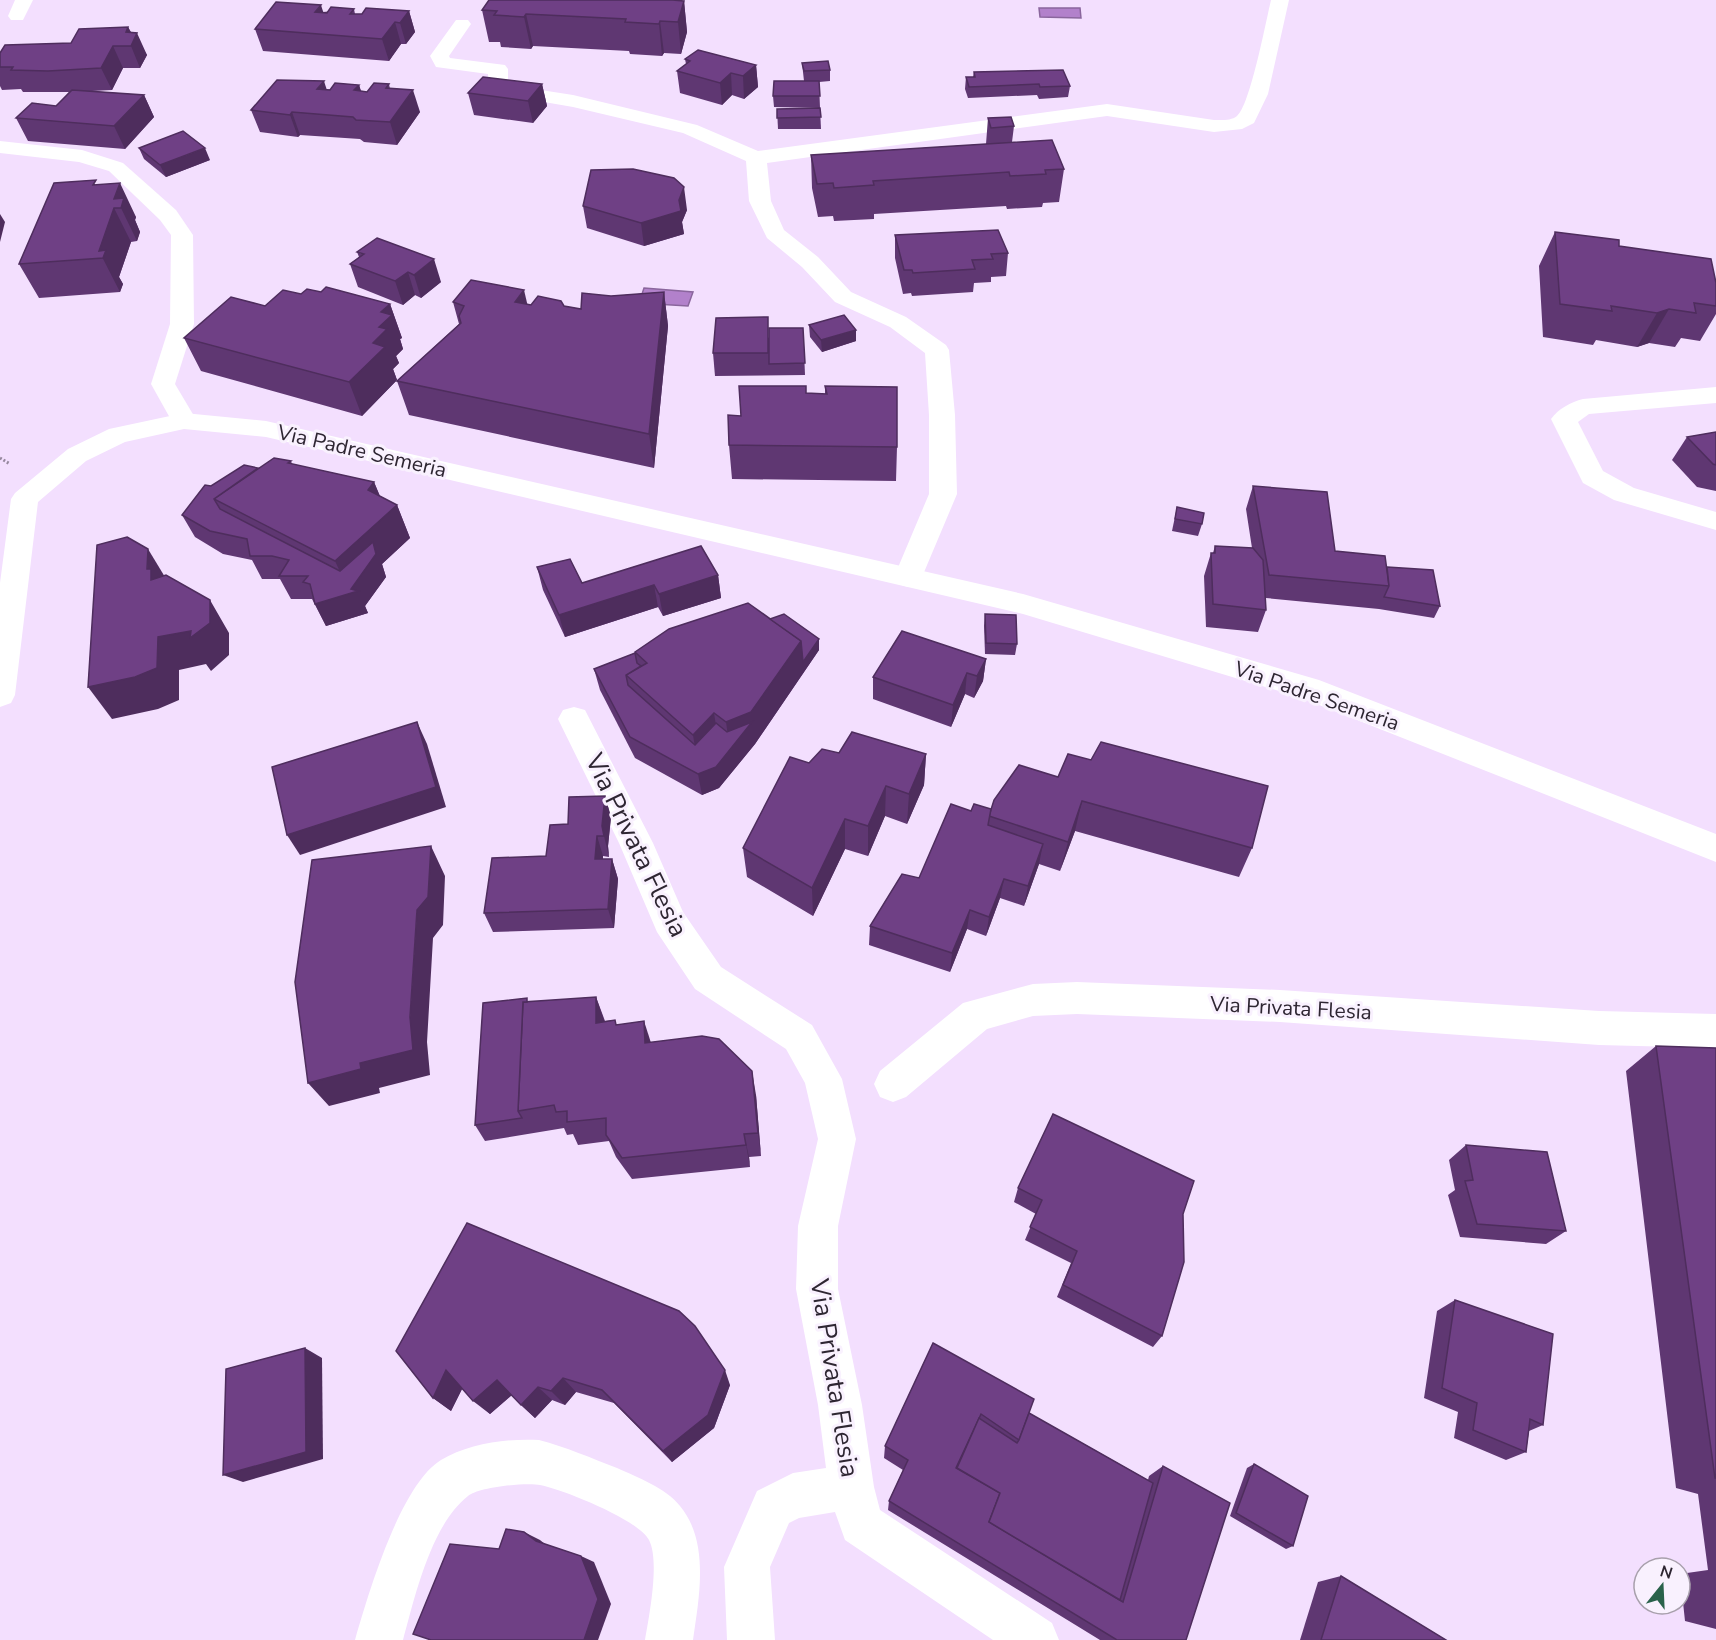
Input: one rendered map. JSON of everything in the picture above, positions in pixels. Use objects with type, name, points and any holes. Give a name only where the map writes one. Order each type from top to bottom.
[{"type":"street","points":[[462,24],[439,56],[443,63],[498,69],[498,84],[510,91],[573,101],[657,120],[690,129],[756,158],[1107,110],[1214,126],[1235,125],[1247,119],[1258,94],[1280,0]]},
{"type":"street","points":[[0,147],[82,156],[116,168],[141,188],[168,215],[182,235],[182,324],[164,384],[184,421]]},
{"type":"street","points":[[756,158],[760,201],[775,232],[810,262],[843,297],[898,322],[937,350],[942,415],[943,494],[908,577]]},
{"type":"street","points":[[1716,395],[1583,407],[1564,418],[1592,477],[1624,494],[1716,521]]},
{"type":"street","name":"Via Padre Semeria","points":[[0,695],[25,499],[77,455],[118,435],[184,421],[266,429],[1023,604],[1308,688],[1716,848]]},
{"type":"street","name":"Via Privata Flesia","points":[[574,719],[636,843],[669,921],[708,978],[798,1037],[823,1079],[837,1139],[818,1226],[817,1289],[840,1405],[851,1487],[861,1524],[1035,1640]]},
{"type":"street","name":"Via Privata Flesia","points":[[893,1084],[976,1015],[1032,1000],[1077,998],[1280,1006],[1599,1028],[1716,1030]]},
{"type":"street","points":[[379,1640],[389,1602],[425,1515],[438,1493],[456,1475],[494,1466],[538,1462],[619,1491],[665,1522],[673,1546],[676,1572],[669,1640]]},
{"type":"street","points":[[751,1640],[747,1567],[773,1507],[793,1496],[851,1487]]},
{"type":"shaded area","points":[[1039,8],[1080,8],[1081,18],[1040,17]]},
{"type":"shaded area","points":[[644,288],[693,292],[688,306],[639,303]]},
{"type":"building","points":[[489,0],[684,1],[678,22],[660,21],[659,24],[625,22],[626,19],[526,14],[524,17],[494,15],[497,11],[482,10]]},
{"type":"building","points":[[276,2],[321,5],[315,12],[327,13],[331,7],[354,9],[350,14],[362,14],[366,8],[409,11],[400,23],[395,22],[382,39],[255,29]]},
{"type":"building","points":[[128,27],[126,32],[137,33],[131,46],[113,46],[101,68],[48,71],[11,70],[13,67],[0,67],[0,53],[5,45],[71,43],[79,29]]},
{"type":"building","points":[[698,50],[756,65],[743,76],[731,73],[720,83],[677,71],[690,61],[685,59]]},
{"type":"building","points":[[828,61],[830,70],[804,71],[802,63]]},
{"type":"building","points":[[1063,70],[1070,86],[1040,87],[1039,84],[969,87],[966,77],[975,77],[974,72]]},
{"type":"building","points":[[483,77],[542,84],[528,101],[468,93]]},
{"type":"building","points":[[277,80],[324,81],[317,89],[330,90],[335,83],[359,85],[354,90],[367,92],[374,83],[389,84],[386,88],[413,90],[390,122],[251,110]]},
{"type":"building","points":[[774,81],[819,81],[820,96],[773,96]]},
{"type":"building","points":[[72,90],[144,95],[114,126],[16,118],[32,103],[56,106]]},
{"type":"building","points":[[820,108],[821,117],[777,118],[777,109]]},
{"type":"building","points":[[1011,117],[1014,126],[991,128],[988,118]]},
{"type":"building","points":[[183,131],[205,148],[160,165],[139,148]]},
{"type":"building","points":[[1052,140],[1064,169],[1045,170],[1046,174],[1010,176],[1009,172],[873,181],[874,185],[834,188],[833,183],[817,184],[811,155]]},
{"type":"building","points":[[633,169],[674,178],[684,187],[679,200],[681,211],[641,223],[583,206],[591,170]]},
{"type":"building","points":[[96,180],[93,185],[120,183],[114,199],[124,198],[121,208],[114,208],[99,251],[106,250],[103,258],[19,264],[54,183]]},
{"type":"building","points":[[998,230],[1008,253],[991,254],[993,259],[972,260],[975,269],[913,273],[912,270],[904,270],[895,235]]},
{"type":"building","points":[[1555,232],[1619,240],[1619,246],[1711,259],[1716,283],[1716,306],[1694,303],[1696,313],[1669,309],[1657,313],[1611,306],[1612,311],[1560,304]]},
{"type":"building","points":[[377,238],[434,259],[414,275],[408,272],[395,281],[350,264],[364,254],[357,252]]},
{"type":"building","points":[[471,280],[524,290],[515,302],[531,305],[538,296],[561,301],[564,306],[581,309],[582,293],[611,296],[664,292],[649,434],[397,381],[461,323],[459,316],[464,306],[453,302]]},
{"type":"building","points":[[326,287],[390,304],[381,312],[392,315],[379,327],[387,329],[373,343],[385,347],[349,382],[184,338],[231,297],[265,306],[283,290],[301,294],[307,289],[321,292]]},
{"type":"building","points":[[844,315],[856,330],[821,340],[809,325]]},
{"type":"building","points":[[768,317],[768,353],[713,353],[716,318]]},
{"type":"building","points":[[769,328],[803,328],[805,363],[769,364]]},
{"type":"building","points":[[739,386],[806,386],[806,393],[827,394],[825,386],[897,387],[897,447],[729,445],[728,415],[741,416]]},
{"type":"building","points":[[1716,432],[1716,465],[1687,437]]},
{"type":"building","points":[[274,458],[374,482],[368,490],[397,505],[335,561],[214,499]]},
{"type":"building","points":[[244,465],[258,468],[214,499],[220,509],[340,571],[373,542],[376,554],[351,589],[358,591],[315,604],[310,584],[303,582],[308,576],[279,576],[289,560],[272,556],[250,556],[247,539],[210,531],[182,515],[205,485],[211,486]]},
{"type":"building","points":[[1253,486],[1327,492],[1335,551],[1385,556],[1389,586],[1269,575]]},
{"type":"building","points":[[1177,507],[1204,513],[1202,524],[1175,519]]},
{"type":"building","points":[[127,537],[148,549],[147,569],[151,569],[151,580],[166,575],[210,600],[210,623],[190,638],[191,631],[158,637],[157,668],[135,677],[88,687],[97,545]]},
{"type":"building","points":[[701,546],[718,575],[659,594],[654,585],[559,615],[537,567],[570,559],[582,583]]},
{"type":"building","points":[[1215,546],[1253,548],[1263,560],[1266,610],[1213,604],[1211,553],[1215,553]]},
{"type":"building","points":[[1387,567],[1433,570],[1440,606],[1384,597],[1389,586]]},
{"type":"building","points":[[748,603],[801,641],[751,712],[726,722],[714,713],[693,735],[626,675],[647,663],[635,652],[669,629]]},
{"type":"building","points":[[784,614],[819,639],[803,662],[801,641],[770,619]]},
{"type":"building","points":[[985,614],[1016,615],[1017,644],[986,643]]},
{"type":"building","points":[[902,631],[986,659],[977,676],[967,673],[953,705],[873,677]]},
{"type":"building","points":[[635,653],[637,663],[641,666],[626,675],[628,685],[695,745],[716,723],[727,732],[752,722],[716,767],[698,774],[630,737],[594,669]]},
{"type":"building","points":[[417,722],[436,787],[287,835],[272,767]]},
{"type":"building","points":[[852,732],[926,754],[909,794],[886,786],[868,826],[845,819],[812,888],[743,848],[790,757],[809,763],[822,749],[839,753]]},
{"type":"building","points":[[1101,742],[1268,786],[1252,848],[1082,801],[1068,842],[989,816],[994,800],[1019,765],[1058,777],[1068,754],[1091,760]]},
{"type":"building","points":[[605,796],[602,826],[604,836],[597,836],[595,859],[612,859],[608,909],[484,913],[492,858],[546,856],[550,825],[568,824],[569,797]]},
{"type":"building","points":[[951,804],[971,811],[974,804],[991,809],[988,825],[1043,844],[1028,886],[1004,879],[989,917],[970,910],[952,953],[870,926],[902,874],[919,878]]},
{"type":"building","points":[[431,846],[428,897],[417,910],[410,1017],[413,1050],[360,1063],[361,1069],[308,1083],[295,982],[312,860]]},
{"type":"building","points":[[596,997],[596,1023],[615,1020],[616,1025],[644,1021],[645,1043],[702,1036],[719,1039],[752,1071],[758,1133],[744,1134],[746,1145],[622,1158],[606,1135],[606,1118],[567,1122],[567,1111],[556,1112],[554,1105],[518,1111],[523,1002]]},
{"type":"building","points":[[527,998],[527,1002],[523,1002],[518,1111],[522,1118],[475,1125],[483,1003]]},
{"type":"building","points":[[1656,1046],[1716,1048],[1716,1478],[1715,1478]]},
{"type":"building","points":[[1053,1114],[1194,1181],[1183,1214],[1184,1262],[1162,1336],[1063,1285],[1077,1251],[1030,1227],[1042,1200],[1018,1188]]},
{"type":"building","points":[[1466,1145],[1547,1152],[1566,1231],[1477,1224],[1465,1181],[1473,1180]]},
{"type":"building","points":[[467,1223],[679,1311],[695,1326],[725,1370],[708,1415],[663,1451],[602,1390],[563,1378],[551,1391],[538,1387],[521,1405],[497,1380],[473,1401],[446,1370],[433,1398],[396,1351]]},
{"type":"building","points":[[1455,1300],[1553,1334],[1543,1425],[1530,1419],[1526,1452],[1473,1430],[1477,1403],[1442,1388]]},
{"type":"building","points":[[933,1343],[1034,1399],[1019,1440],[981,1414],[956,1468],[1000,1493],[989,1522],[1123,1602],[1163,1466],[1230,1503],[1186,1640],[1117,1640],[889,1501],[908,1460],[885,1446]]},
{"type":"building","points":[[305,1348],[306,1452],[223,1475],[226,1369]]},
{"type":"building","points":[[1029,1413],[1153,1483],[1120,1600],[989,1522],[1000,1493],[957,1468],[979,1418],[1017,1443]]},
{"type":"building","points":[[1254,1464],[1308,1496],[1293,1546],[1236,1513]]},
{"type":"building","points":[[506,1529],[524,1532],[536,1541],[581,1556],[598,1599],[584,1640],[431,1640],[413,1634],[450,1544],[499,1549]]},
{"type":"building","points":[[1341,1576],[1446,1640],[1321,1640]]}]
